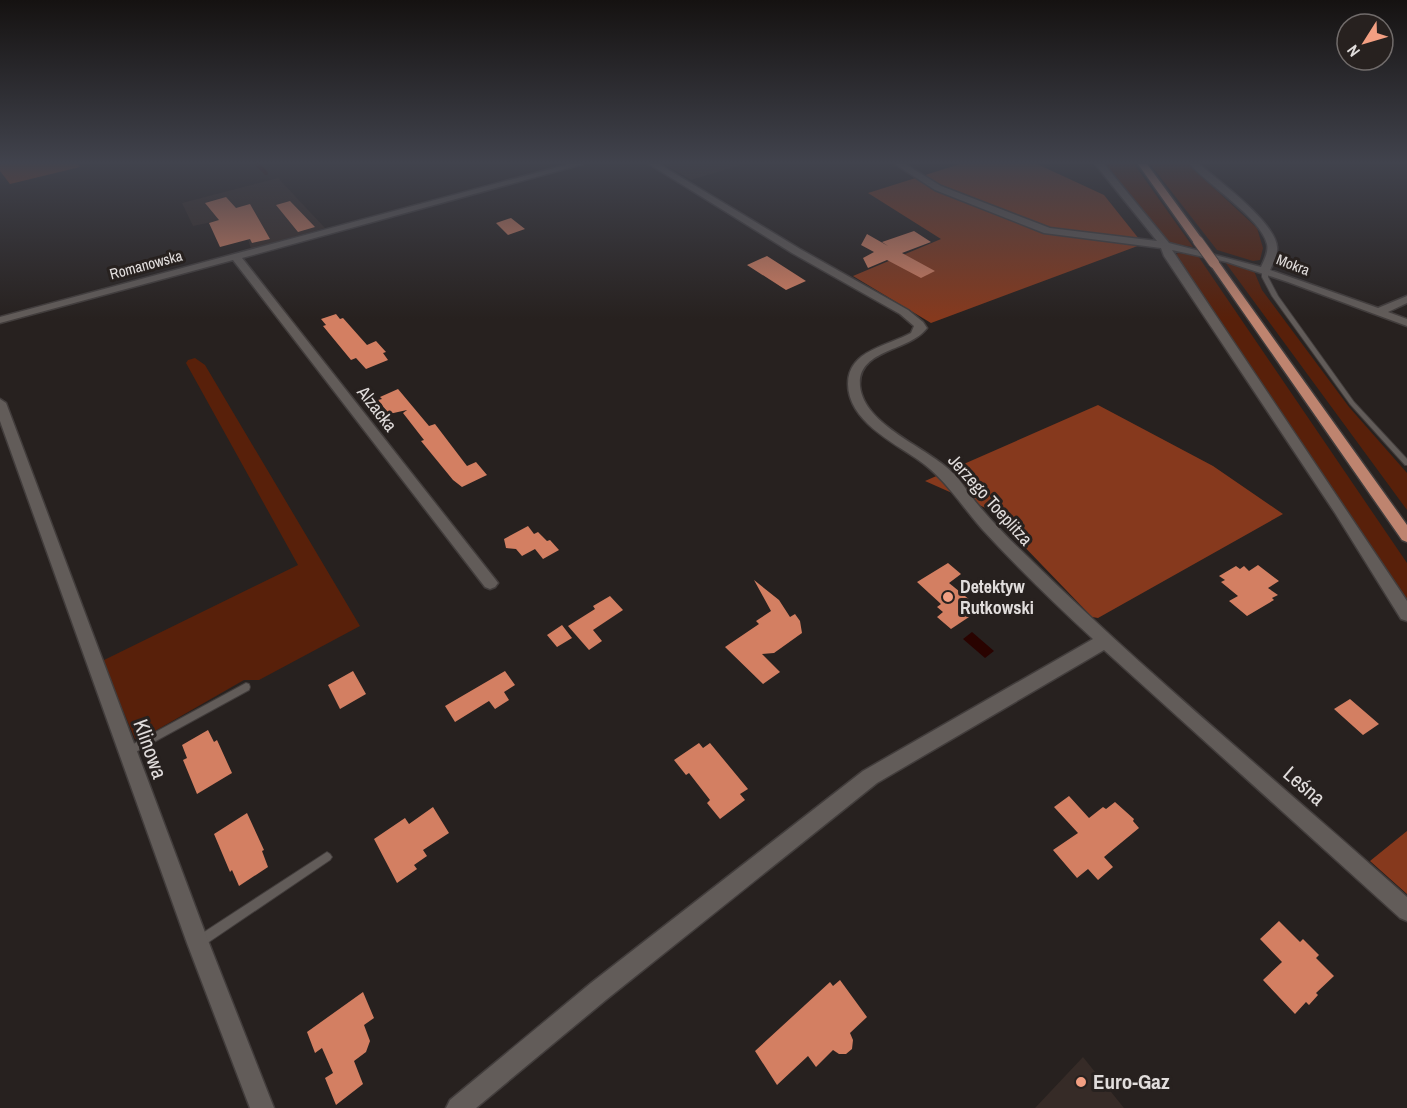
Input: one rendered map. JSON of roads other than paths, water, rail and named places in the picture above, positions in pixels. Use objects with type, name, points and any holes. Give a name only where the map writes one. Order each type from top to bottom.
[{"type":"main road","points":[[1180,216],[1407,536]]},
{"type":"street","name":"Romanowska","points":[[0,320],[383,216]]},
{"type":"street","name":"Jerzego Toeplitza","points":[[738,216],[904,312],[919,324],[921,328],[915,337],[879,350],[861,364],[855,374],[854,385],[860,405],[887,432],[946,474],[974,510],[1023,562],[1169,698]]},
{"type":"street","name":"Mokra","points":[[1008,216],[1048,231],[1165,245],[1265,270],[1407,323]]},
{"type":"street","points":[[1141,216],[1165,245],[1169,256],[1340,509],[1407,614]]},
{"type":"street","points":[[1253,216],[1270,236],[1272,248],[1265,270]]},
{"type":"street","name":"Alzacka","points":[[236,257],[490,583]]},
{"type":"street","points":[[1378,313],[1407,299]]},
{"type":"street","name":"Klinowa","points":[[0,403],[198,943],[262,1108]]},
{"type":"street","points":[[458,1108],[599,991],[870,777],[1106,640]]},
{"type":"street","name":"Leśna","points":[[1169,698],[1309,820],[1407,911]]},
{"type":"lane","points":[[1265,270],[1265,277],[1275,296],[1352,403],[1407,464]]},
{"type":"lane","points":[[128,752],[246,687]]},
{"type":"lane","points":[[198,943],[327,857]]},
{"type":"place","name":"Detektyw Rutkowski","points":[[948,597]]},
{"type":"place","name":"Euro-Gaz","points":[[1081,1082]]}]
